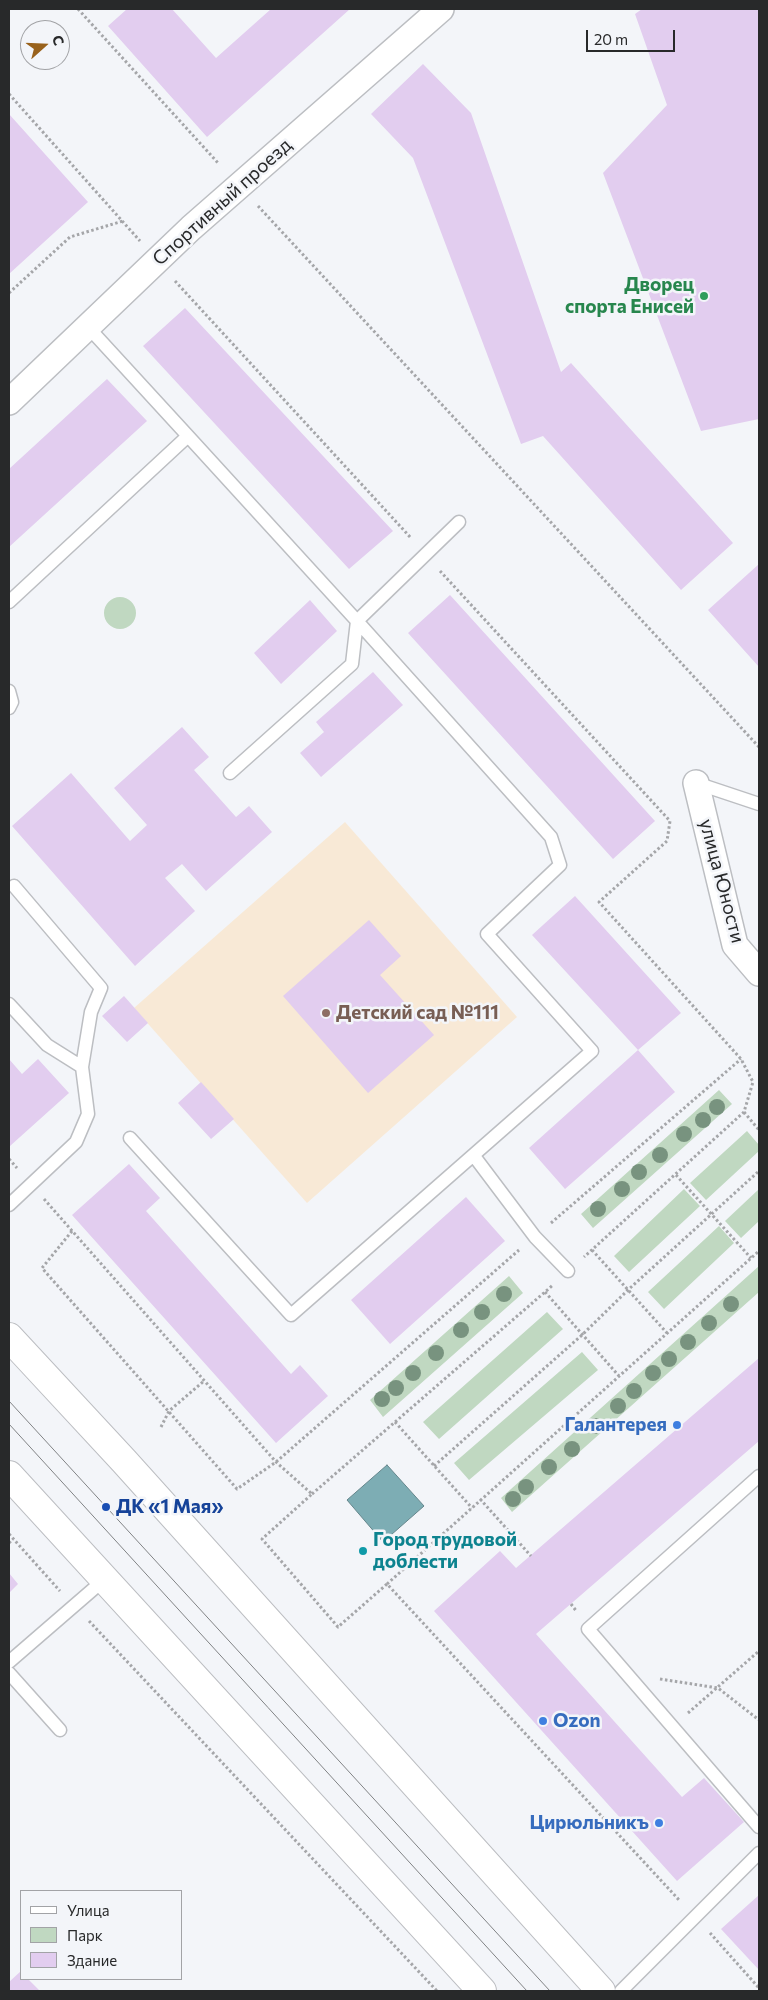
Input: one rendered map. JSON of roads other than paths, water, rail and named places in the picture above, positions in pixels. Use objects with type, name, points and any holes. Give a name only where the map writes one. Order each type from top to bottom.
[{"type":"highway","points":[[9,1337],[124,1461],[601,1991]]},
{"type":"highway","points":[[9,1475],[482,1991]]},
{"type":"street","name":"Спортивный проезд","points":[[9,402],[190,228],[441,9]]},
{"type":"street","name":"улица Юности","points":[[696,782],[735,945],[759,973]]},
{"type":"lane","points":[[88,327],[357,621],[551,837],[560,865],[487,934],[592,1051],[291,1315],[130,1138]]},
{"type":"lane","points":[[9,602],[188,436]]},
{"type":"lane","points":[[230,773],[352,664],[357,621],[459,522]]},
{"type":"lane","points":[[9,691],[12,702],[9,708]]},
{"type":"lane","points":[[696,782],[759,804]]},
{"type":"lane","points":[[9,1205],[76,1142],[88,1114],[82,1066],[91,1012],[101,988],[14,886]]},
{"type":"lane","points":[[9,1004],[47,1045],[82,1066]]},
{"type":"lane","points":[[474,1156],[535,1237],[568,1272]]},
{"type":"lane","points":[[759,1476],[588,1629],[625,1673],[674,1726],[759,1827]]},
{"type":"lane","points":[[9,1662],[105,1578]]},
{"type":"lane","points":[[9,1673],[60,1730]]},
{"type":"lane","points":[[621,1991],[759,1853]]},
{"type":"water","points":[[387,1465],[424,1506],[383,1542],[347,1500]]},
{"type":"tram line","points":[[9,1401],[550,1991]]},
{"type":"tram line","points":[[9,1424],[527,1991]]},
{"type":"place","name":"Дворец спорта Енисей","points":[[704,296]]},
{"type":"place","name":"Детский сад №111","points":[[326,1013]]},
{"type":"place","name":"Галантерея","points":[[677,1425]]},
{"type":"place","name":"ДК «1 Мая»","points":[[106,1507]]},
{"type":"place","name":"Город трудовой доблести","points":[[363,1551]]},
{"type":"place","name":"Ozon","points":[[543,1721]]},
{"type":"place","name":"Цирюльникъ","points":[[659,1823]]}]
